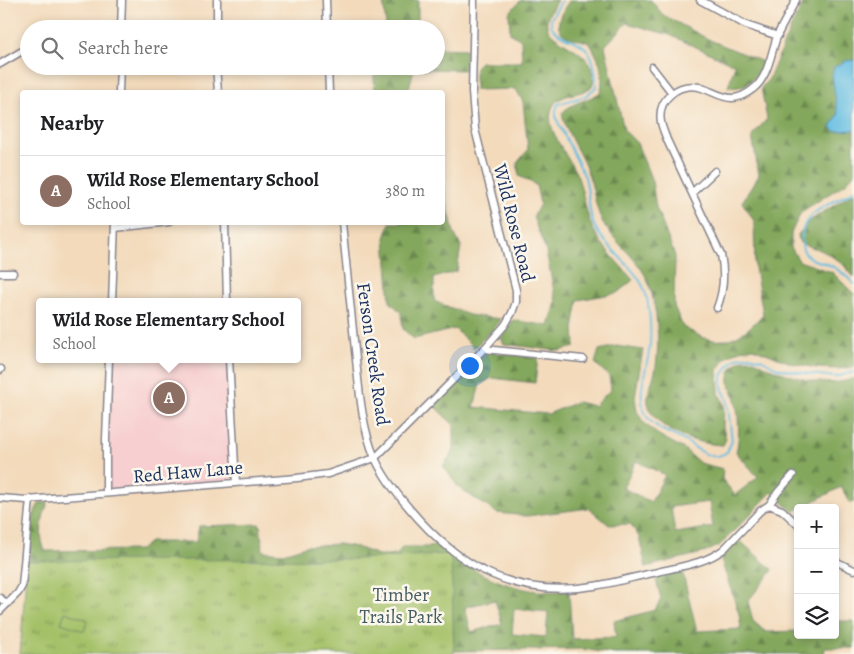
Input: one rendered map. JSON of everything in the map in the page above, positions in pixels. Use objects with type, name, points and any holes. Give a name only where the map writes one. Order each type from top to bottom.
[{"type":"street","points":[[121,20],[122,0]]},
{"type":"street","points":[[217,0],[217,20]]},
{"type":"street","points":[[326,0],[327,20]]},
{"type":"street","name":"Wild Rose Road","points":[[375,458],[505,326],[516,302],[516,290],[475,129],[472,92],[474,0]]},
{"type":"street","points":[[700,0],[746,25],[778,36]]},
{"type":"street","points":[[717,308],[723,289],[721,255],[667,140],[660,121],[662,106],[666,98],[672,93],[688,86],[732,98],[754,89],[762,80],[778,36],[796,0]]},
{"type":"street","points":[[0,64],[20,52]]},
{"type":"street","points":[[652,67],[672,93]]},
{"type":"street","points":[[119,90],[120,75]]},
{"type":"street","points":[[217,75],[218,90]]},
{"type":"street","points":[[328,75],[329,90]]},
{"type":"street","points":[[692,193],[715,171]]},
{"type":"street","points":[[112,298],[115,225]]},
{"type":"street","points":[[225,225],[227,298]]},
{"type":"street","name":"Ferson Creek Road","points":[[342,225],[360,399],[375,458],[400,498],[425,527],[449,549],[469,563],[492,575],[519,584],[566,589],[603,585],[709,558],[724,549],[760,511],[769,505],[792,475]]},
{"type":"street","points":[[0,273],[13,273]]},
{"type":"street","points":[[484,349],[583,358]]},
{"type":"street","points":[[106,493],[109,363]]},
{"type":"street","points":[[229,363],[236,483]]},
{"type":"street","name":"Red Haw Lane","points":[[0,498],[30,499],[297,478],[328,474],[375,458]]},
{"type":"street","points":[[0,611],[18,593],[22,586],[30,499]]},
{"type":"street","points":[[769,505],[782,510],[794,521]]},
{"type":"street","points":[[839,563],[854,570]]},
{"type":"street","points":[[0,598],[7,604]]},
{"type":"shaded area","points":[[111,363],[228,363],[233,482],[106,492]]},
{"type":"green space","points":[[383,0],[418,0],[418,20],[385,20]]},
{"type":"green space","points":[[521,0],[557,0],[547,20],[548,27],[558,39],[582,55],[592,71],[593,81],[591,87],[562,98],[553,106],[550,117],[551,124],[559,143],[577,175],[593,229],[605,248],[633,280],[617,293],[578,300],[574,323],[575,347],[559,351],[504,344],[501,338],[513,320],[549,326],[556,302],[546,251],[533,217],[540,204],[536,185],[519,176],[517,163],[528,150],[523,102],[516,89],[475,90],[475,67],[480,62],[522,62],[521,40],[510,33],[509,13]]},
{"type":"green space","points":[[570,0],[651,0],[663,15],[710,40],[763,62],[754,78],[746,85],[728,87],[735,65],[670,35],[627,23],[605,46],[624,130],[637,143],[652,181],[656,207],[675,256],[674,306],[683,327],[705,338],[725,340],[746,331],[763,314],[755,268],[754,221],[742,202],[759,175],[752,136],[767,119],[761,88],[769,79],[791,27],[805,0],[854,0],[854,60],[846,61],[837,102],[838,115],[831,127],[835,131],[854,130],[854,174],[846,183],[801,212],[791,233],[791,247],[799,261],[832,272],[854,294],[854,367],[838,369],[817,368],[791,363],[753,348],[740,350],[726,358],[718,370],[719,393],[724,405],[723,427],[726,439],[723,445],[692,440],[682,436],[663,425],[650,410],[648,399],[656,366],[658,335],[652,294],[641,268],[610,233],[602,220],[586,168],[567,129],[562,113],[570,106],[601,92],[602,84],[600,66],[589,42],[568,37],[560,29],[560,16]]},
{"type":"green space","points":[[445,48],[466,49],[465,70],[445,70]]},
{"type":"green space","points":[[374,75],[412,75],[409,90],[375,90]]},
{"type":"green space","points":[[854,193],[854,277],[841,262],[823,251],[800,243],[798,235],[809,221]]},
{"type":"green space","points":[[445,195],[454,233],[461,246],[457,271],[434,278],[434,301],[469,315],[501,319],[495,328],[474,348],[455,329],[414,339],[403,329],[401,312],[390,302],[385,238],[389,225],[445,225]]},
{"type":"green space","points":[[616,346],[643,350],[635,397],[637,411],[643,422],[657,434],[684,449],[700,463],[723,469],[722,479],[735,495],[758,477],[736,452],[738,419],[729,377],[736,364],[747,359],[792,376],[813,381],[834,382],[854,378],[854,502],[850,503],[841,487],[809,504],[794,504],[793,512],[772,492],[720,545],[706,552],[646,567],[639,537],[631,524],[609,525],[589,508],[527,516],[497,513],[459,488],[443,466],[454,450],[454,425],[434,406],[485,353],[538,358],[535,383],[492,378],[480,384],[474,407],[548,414],[577,402],[594,406],[611,389],[609,376],[595,363],[599,350]],"holes":[[[636,461],[665,475],[651,502],[623,488]],[[709,502],[713,527],[675,533],[671,507]]]},
{"type":"green space","points":[[48,502],[42,526],[45,551],[140,550],[150,542],[196,542],[199,526],[260,524],[263,551],[283,553],[306,546],[339,544],[356,547],[381,556],[398,554],[402,547],[427,547],[436,544],[471,568],[509,585],[537,591],[569,591],[572,639],[616,637],[614,621],[655,610],[661,599],[655,576],[682,570],[697,631],[741,629],[739,614],[720,557],[728,552],[739,540],[773,570],[748,601],[753,621],[766,632],[794,631],[794,639],[839,639],[839,621],[854,621],[854,648],[825,648],[824,654],[615,654],[583,649],[455,651],[447,647],[29,564],[32,523],[40,503]],"holes":[[[495,600],[502,624],[471,632],[465,607]],[[514,609],[548,612],[546,637],[512,634]]]},
{"type":"green space","name":"Timber Trails Park","points":[[451,554],[454,654],[20,654],[27,561],[357,559]]},
{"type":"green space","points":[[65,612],[88,620],[84,631],[61,623]]},
{"type":"water","points":[[854,60],[854,130],[835,131],[831,127],[838,115],[832,75],[834,67],[846,61]]},
{"type":"waterway","points":[[562,0],[551,19],[551,26],[557,33],[585,47],[591,57],[595,70],[596,87],[586,96],[558,104],[556,118],[585,177],[591,217],[596,229],[635,274],[645,291],[649,310],[650,337],[642,401],[648,418],[657,426],[703,453],[712,456],[722,455],[727,452],[732,441],[727,399],[722,388],[722,376],[728,366],[737,358],[749,356],[761,359],[777,368],[835,377],[854,372]]},
{"type":"waterway","points":[[854,189],[851,193],[816,211],[810,217],[802,233],[802,244],[806,255],[835,268],[854,284]]},
{"type":"place","name":"Wild Rose Elementary School","points":[[169,398]]}]
